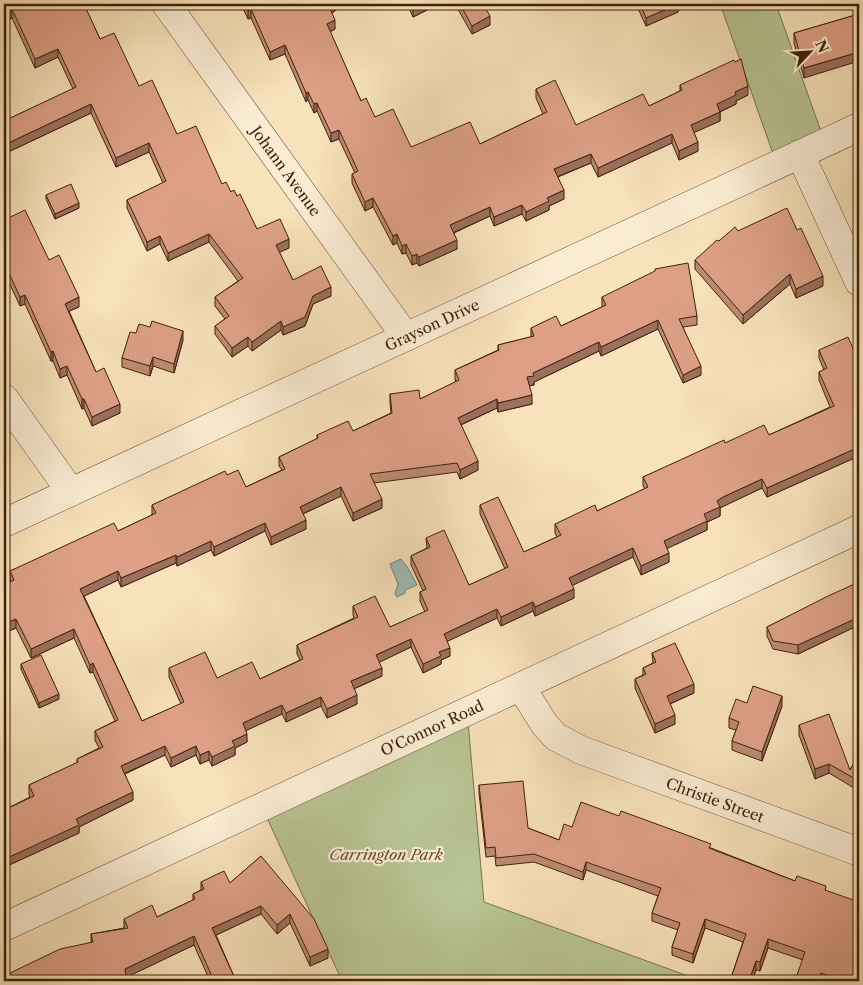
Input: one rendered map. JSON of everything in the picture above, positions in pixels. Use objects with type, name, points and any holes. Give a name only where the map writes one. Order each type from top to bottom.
[{"type":"street","name":"Johann Avenue","points":[[166,4],[406,337]]},
{"type":"street","name":"Grayson Drive","points":[[4,523],[859,127]]},
{"type":"street","points":[[800,154],[859,282]]},
{"type":"street","points":[[4,398],[71,492]]},
{"type":"street","name":"O'Connor Road","points":[[4,927],[859,529]]},
{"type":"street","name":"Christie Street","points":[[531,682],[545,725],[556,737],[571,745],[598,757],[859,852]]},
{"type":"green space","points":[[735,4],[776,4],[825,143],[777,165],[722,9]]},
{"type":"green space","name":"Carrington Park","points":[[467,711],[484,902],[702,981],[342,981],[262,807]]},
{"type":"water","points":[[401,559],[417,585],[405,590],[405,593],[397,597],[395,594],[398,584],[390,564]]},
{"type":"building","points":[[4,4],[84,4],[100,39],[114,33],[139,86],[152,80],[177,134],[196,126],[222,184],[226,182],[231,192],[234,190],[237,196],[240,194],[257,229],[280,219],[289,239],[276,245],[293,280],[321,266],[331,287],[313,296],[305,317],[283,327],[281,321],[252,342],[248,337],[232,348],[215,326],[229,316],[215,297],[243,278],[209,234],[168,253],[160,236],[147,242],[127,200],[166,181],[149,143],[116,158],[91,104],[4,145],[4,121],[76,87],[58,49],[35,59],[12,9],[4,13]]},
{"type":"building","points":[[245,4],[332,4],[329,6],[335,20],[327,24],[361,101],[366,98],[375,117],[393,109],[411,147],[470,122],[480,144],[547,112],[536,89],[555,80],[576,125],[643,94],[649,106],[682,90],[680,85],[734,60],[735,62],[741,59],[748,86],[735,92],[736,95],[717,104],[720,112],[691,125],[698,142],[679,151],[672,134],[598,168],[591,154],[554,169],[564,190],[547,198],[549,201],[526,212],[522,205],[494,217],[490,207],[450,225],[457,240],[419,257],[417,254],[412,256],[406,244],[402,246],[397,234],[393,236],[373,198],[365,202],[352,174],[358,171],[339,130],[331,133],[317,103],[314,104],[308,92],[306,93],[285,45],[270,52],[251,9],[248,11]]},
{"type":"building","points":[[411,4],[422,4],[413,8]]},
{"type":"building","points":[[460,4],[483,4],[490,16],[472,26]]},
{"type":"building","points":[[640,4],[678,4],[646,18]]},
{"type":"building","points":[[859,14],[859,52],[804,68],[794,33]]},
{"type":"building","points":[[71,184],[79,203],[55,214],[46,195]]},
{"type":"building","points":[[787,208],[797,230],[801,228],[823,276],[796,289],[790,274],[743,315],[695,260],[735,227],[738,231]]},
{"type":"building","points":[[25,210],[49,260],[59,255],[79,297],[65,304],[96,372],[104,368],[120,404],[92,417],[67,366],[60,369],[25,295],[20,297],[7,269],[4,270],[4,220]]},
{"type":"building","points":[[688,263],[697,316],[679,319],[701,366],[683,375],[658,320],[601,347],[599,342],[533,373],[534,376],[527,377],[532,395],[498,403],[497,399],[458,418],[478,461],[460,470],[457,463],[370,474],[382,499],[353,513],[341,487],[300,507],[306,520],[271,537],[265,523],[214,547],[211,541],[177,557],[176,555],[121,578],[118,571],[80,589],[142,721],[184,702],[169,668],[205,652],[217,678],[252,662],[260,679],[303,659],[297,645],[358,617],[353,606],[375,596],[390,627],[428,610],[420,592],[426,589],[411,556],[430,547],[426,538],[444,530],[469,585],[508,567],[480,505],[498,497],[524,552],[561,535],[555,524],[595,505],[597,511],[648,487],[643,477],[724,440],[725,443],[764,425],[769,435],[834,406],[819,372],[827,368],[819,350],[848,337],[859,362],[859,447],[767,488],[762,479],[723,497],[717,501],[720,507],[704,514],[707,521],[664,541],[669,553],[641,566],[633,548],[569,578],[574,589],[535,607],[533,602],[501,617],[497,609],[444,634],[450,648],[439,652],[441,656],[423,664],[411,639],[376,655],[382,668],[351,681],[357,695],[327,709],[321,697],[286,713],[282,705],[243,723],[247,734],[232,741],[235,746],[212,757],[209,751],[200,755],[196,746],[171,758],[165,746],[121,766],[133,792],[76,819],[79,825],[7,858],[4,850],[4,810],[34,796],[29,785],[78,762],[77,759],[103,747],[95,731],[118,720],[93,663],[90,665],[74,629],[31,649],[16,619],[4,624],[4,585],[14,580],[10,571],[114,523],[118,531],[156,513],[152,505],[225,471],[227,475],[238,470],[246,487],[285,469],[279,457],[318,438],[317,435],[348,421],[353,431],[392,413],[390,394],[419,390],[420,399],[459,380],[455,370],[499,350],[498,345],[534,336],[531,328],[556,316],[561,326],[606,305],[602,297],[655,271],[655,269]]},
{"type":"building","points":[[152,321],[183,331],[174,364],[153,357],[150,366],[122,358],[130,332],[136,333],[139,324],[150,327]]},
{"type":"building","points":[[859,582],[859,617],[798,645],[773,641],[767,627]]},
{"type":"building","points":[[675,643],[694,684],[667,696],[675,715],[655,724],[635,679],[646,674],[643,668],[656,662],[652,653]]},
{"type":"building","points":[[41,655],[59,694],[39,703],[21,664]]},
{"type":"building","points":[[753,686],[782,696],[762,752],[732,741],[739,722],[729,718],[736,699],[747,703]]},
{"type":"building","points":[[829,714],[850,770],[859,754],[859,781],[829,764],[815,769],[799,725]]},
{"type":"building","points":[[523,781],[528,828],[559,840],[564,824],[572,827],[581,802],[619,816],[621,811],[711,844],[709,848],[795,881],[797,876],[826,886],[825,890],[859,902],[859,981],[844,981],[821,973],[818,981],[805,981],[796,978],[805,952],[768,939],[760,962],[756,961],[749,981],[730,981],[746,934],[705,919],[693,954],[672,947],[680,923],[652,913],[661,888],[586,862],[583,872],[534,854],[496,858],[495,847],[486,848],[479,785]]},
{"type":"building","points":[[261,856],[314,919],[328,949],[310,957],[290,914],[277,925],[261,906],[212,928],[236,981],[214,981],[194,936],[125,969],[127,981],[4,981],[4,976],[60,949],[93,942],[91,934],[128,928],[124,919],[152,905],[157,917],[195,899],[193,894],[204,889],[201,882],[224,871],[230,883]]}]
